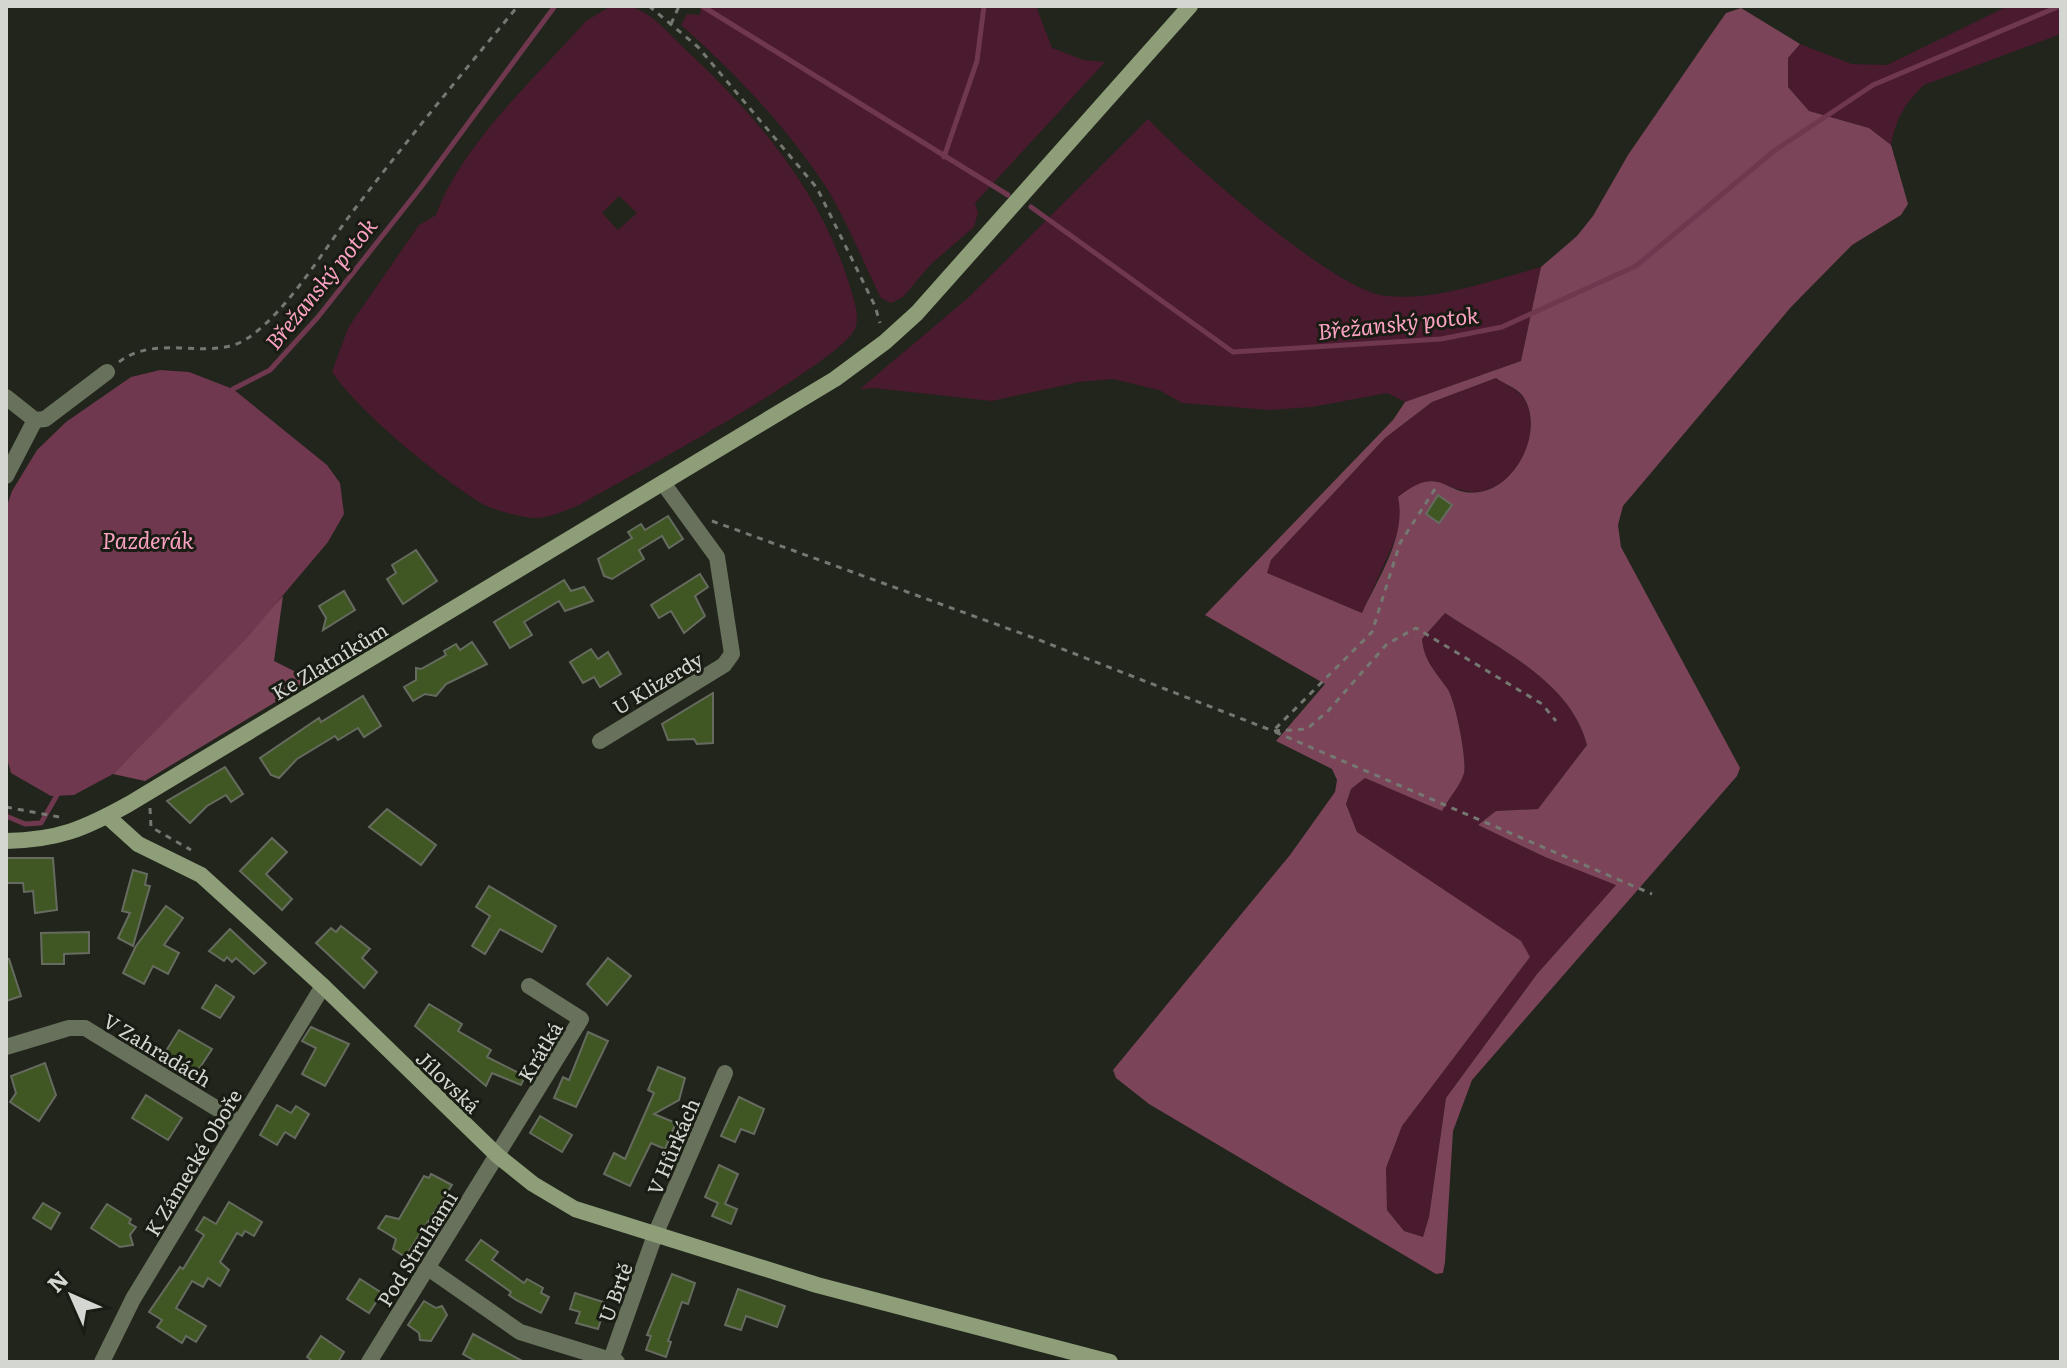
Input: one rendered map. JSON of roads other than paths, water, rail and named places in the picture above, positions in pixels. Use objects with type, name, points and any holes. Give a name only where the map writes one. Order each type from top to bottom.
[{"type":"main road","name":"Ke Zlatníkům","points":[[6,841],[44,840],[68,835],[107,816],[835,379],[885,342],[941,287],[1190,6]]},
{"type":"main road","name":"Jílovská","points":[[107,816],[138,844],[201,875],[323,986],[498,1156],[533,1184],[575,1209],[817,1285],[1110,1362]]},
{"type":"street","points":[[6,397],[35,420],[45,419],[107,372]]},
{"type":"street","points":[[6,476],[35,420]]},
{"type":"street","name":"U Klizerdy","points":[[600,741],[724,665],[732,654],[717,557],[663,483]]},
{"type":"street","name":"K Zámecké Oboře","points":[[102,1362],[133,1299],[323,986]]},
{"type":"street","name":"Krátká","points":[[498,1156],[581,1019],[529,986]]},
{"type":"street","name":"V Zahradách","points":[[6,1047],[69,1028],[85,1028],[239,1122]]},
{"type":"street","name":"V Hůrkách","points":[[655,1235],[725,1073]]},
{"type":"street","name":"Pod Struhami","points":[[369,1362],[498,1156]]},
{"type":"street","name":"U Brtě","points":[[613,1361],[655,1235]]},
{"type":"street","points":[[428,1268],[520,1332],[613,1361]]},
{"type":"water","name":"Pazderák","points":[[160,370],[189,372],[233,389],[327,465],[340,483],[344,514],[328,542],[246,639],[113,774],[74,795],[51,796],[11,773],[6,755],[6,508],[12,491],[37,450],[66,422],[131,377]]},
{"type":"waterway","name":"Břežanský potok","points":[[230,395],[233,389],[270,370],[318,317],[421,187],[555,6]]},
{"type":"waterway","name":"Břežanský potok","points":[[702,6],[1008,195]]},
{"type":"waterway","points":[[944,157],[977,61],[984,6]]},
{"type":"waterway","name":"Břežanský potok","points":[[1031,207],[1233,352],[1441,339],[1502,327],[1636,266],[1774,151],[1873,85],[2060,6]]},
{"type":"waterway","name":"Břežanský potok","points":[[6,816],[25,824],[41,823],[60,790]]}]
